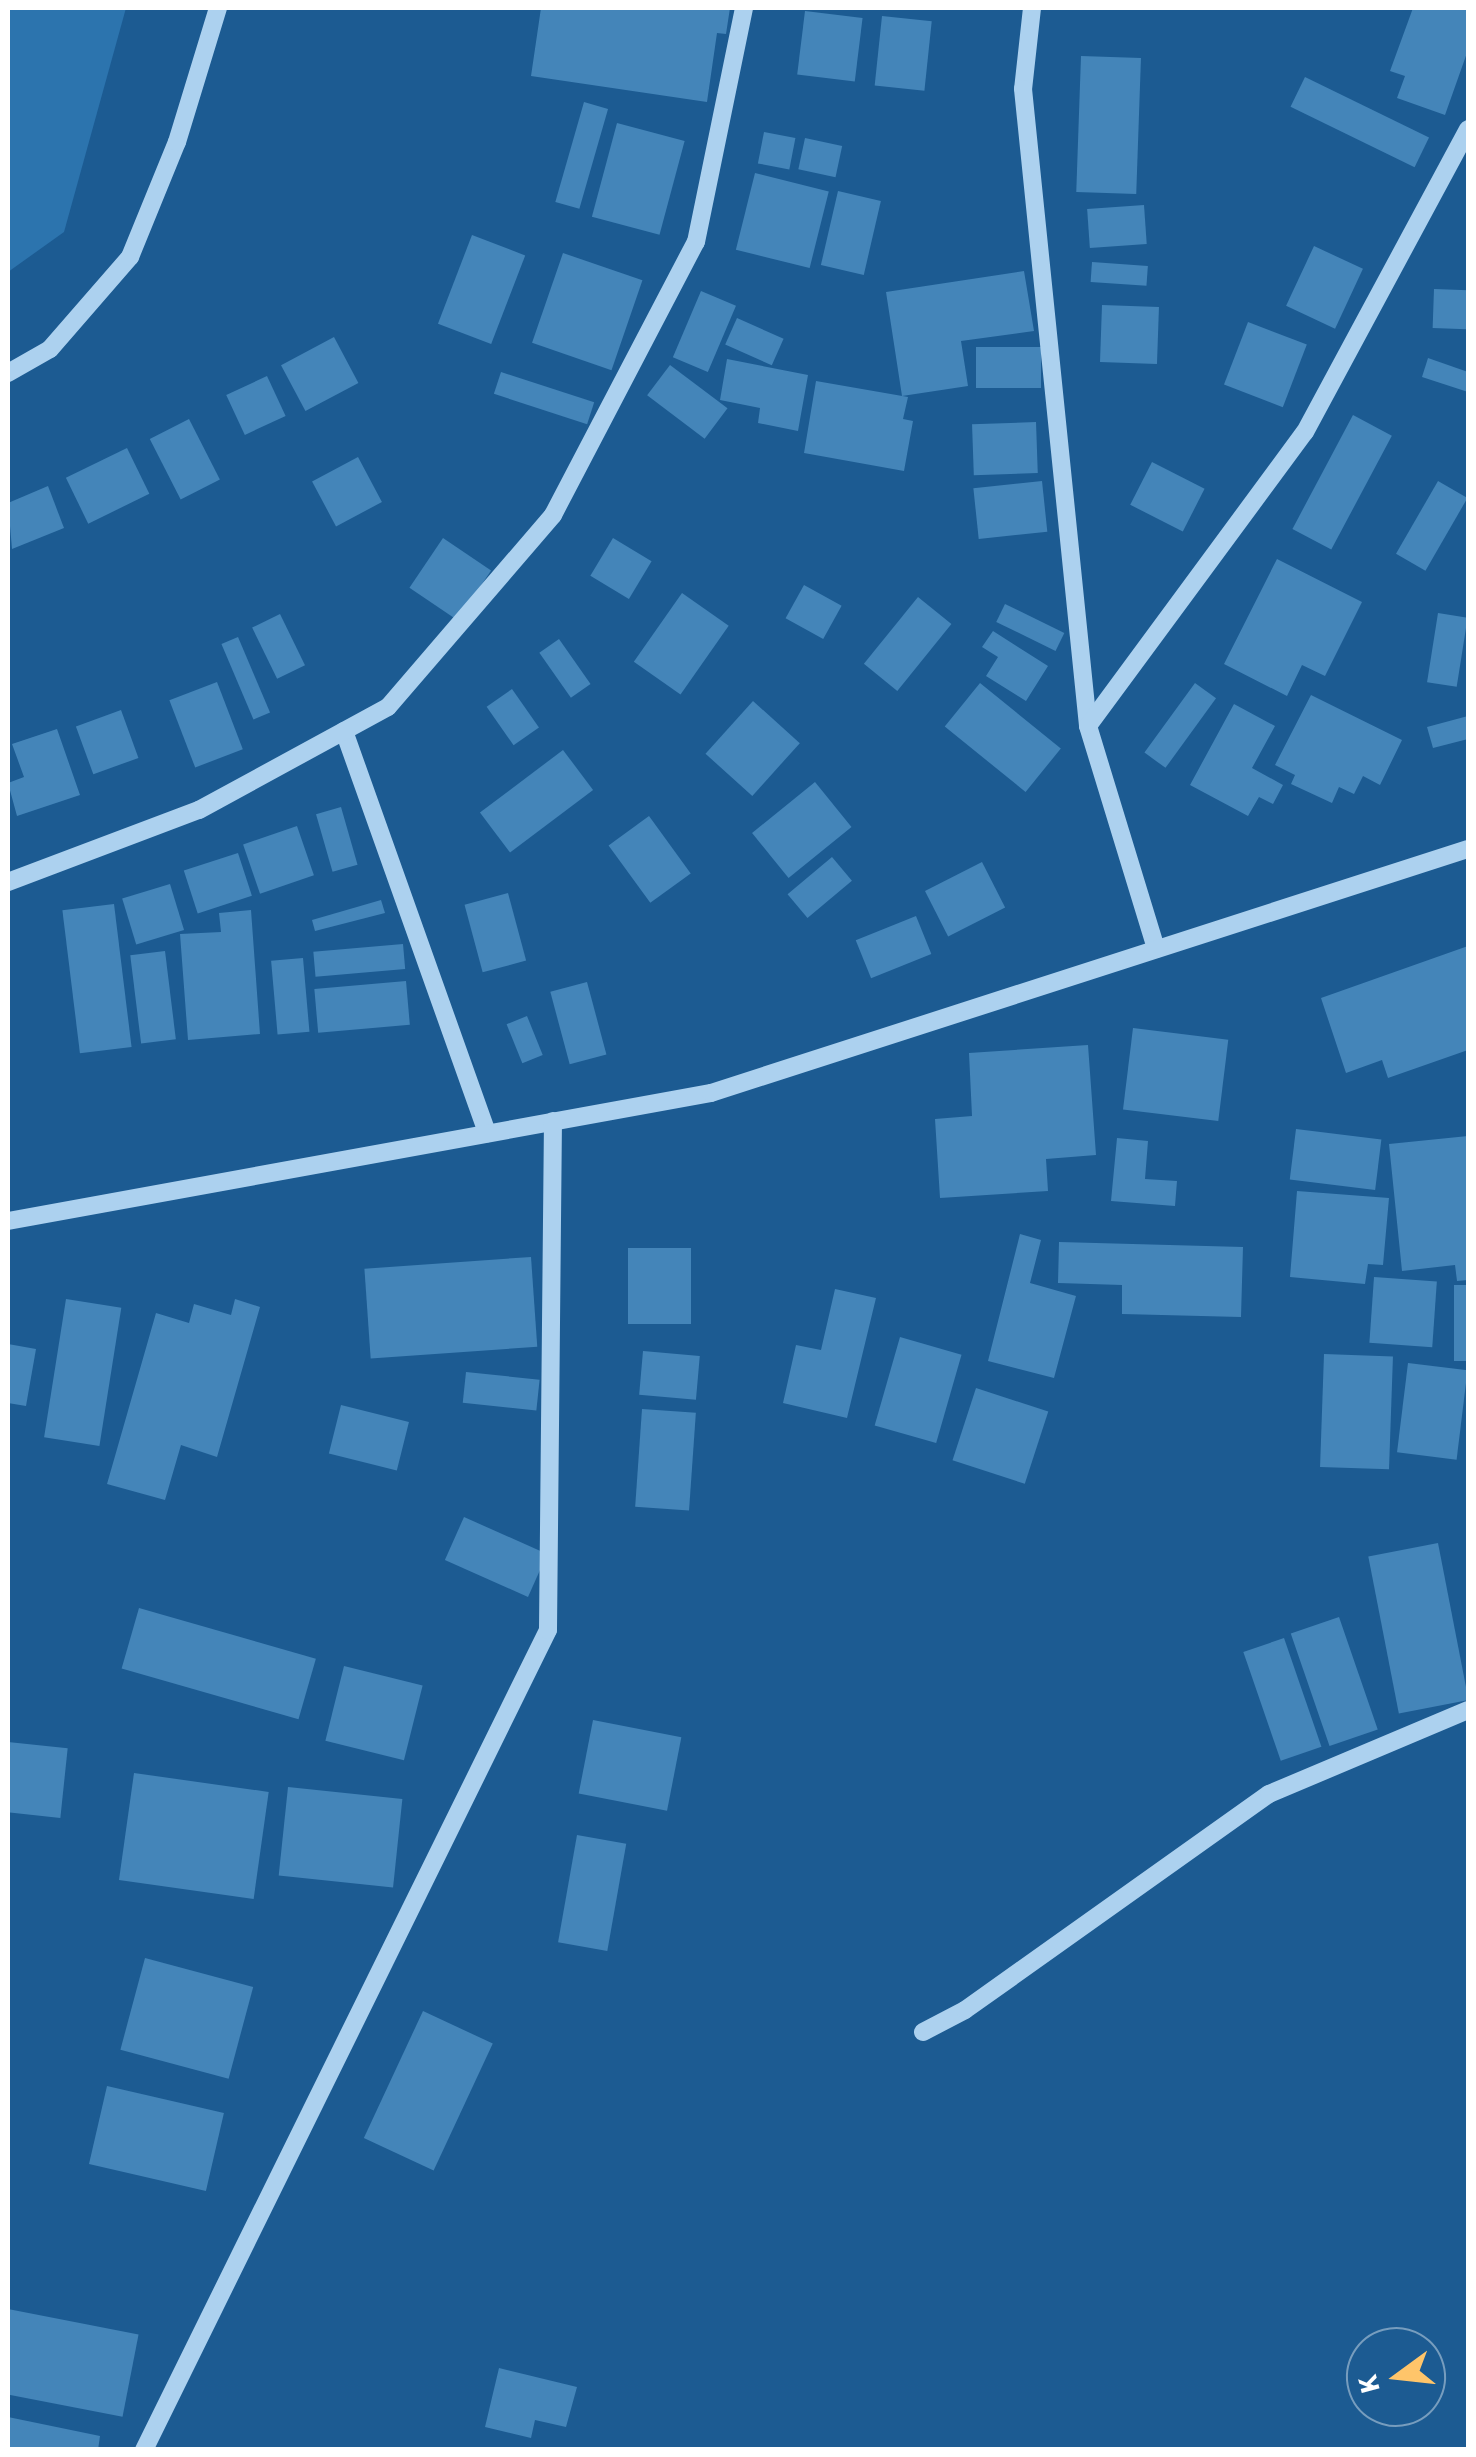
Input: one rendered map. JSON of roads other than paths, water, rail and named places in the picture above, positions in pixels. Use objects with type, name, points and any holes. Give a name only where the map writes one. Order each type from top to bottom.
[{"type":"street","points":[[8,373],[50,349],[130,257],[177,142],[218,8]]},
{"type":"street","points":[[8,882],[199,810],[388,708],[553,515],[696,242],[744,8]]},
{"type":"street","points":[[1032,8],[1023,89],[1088,726],[1156,949]]},
{"type":"street","points":[[1088,726],[1305,432],[1468,129]]},
{"type":"street","points":[[344,731],[488,1133]]},
{"type":"street","points":[[8,1221],[712,1093],[1468,849]]},
{"type":"street","points":[[144,2450],[548,1630],[553,1121]]},
{"type":"street","points":[[924,2032],[965,2010],[1269,1794],[1468,1710]]}]
